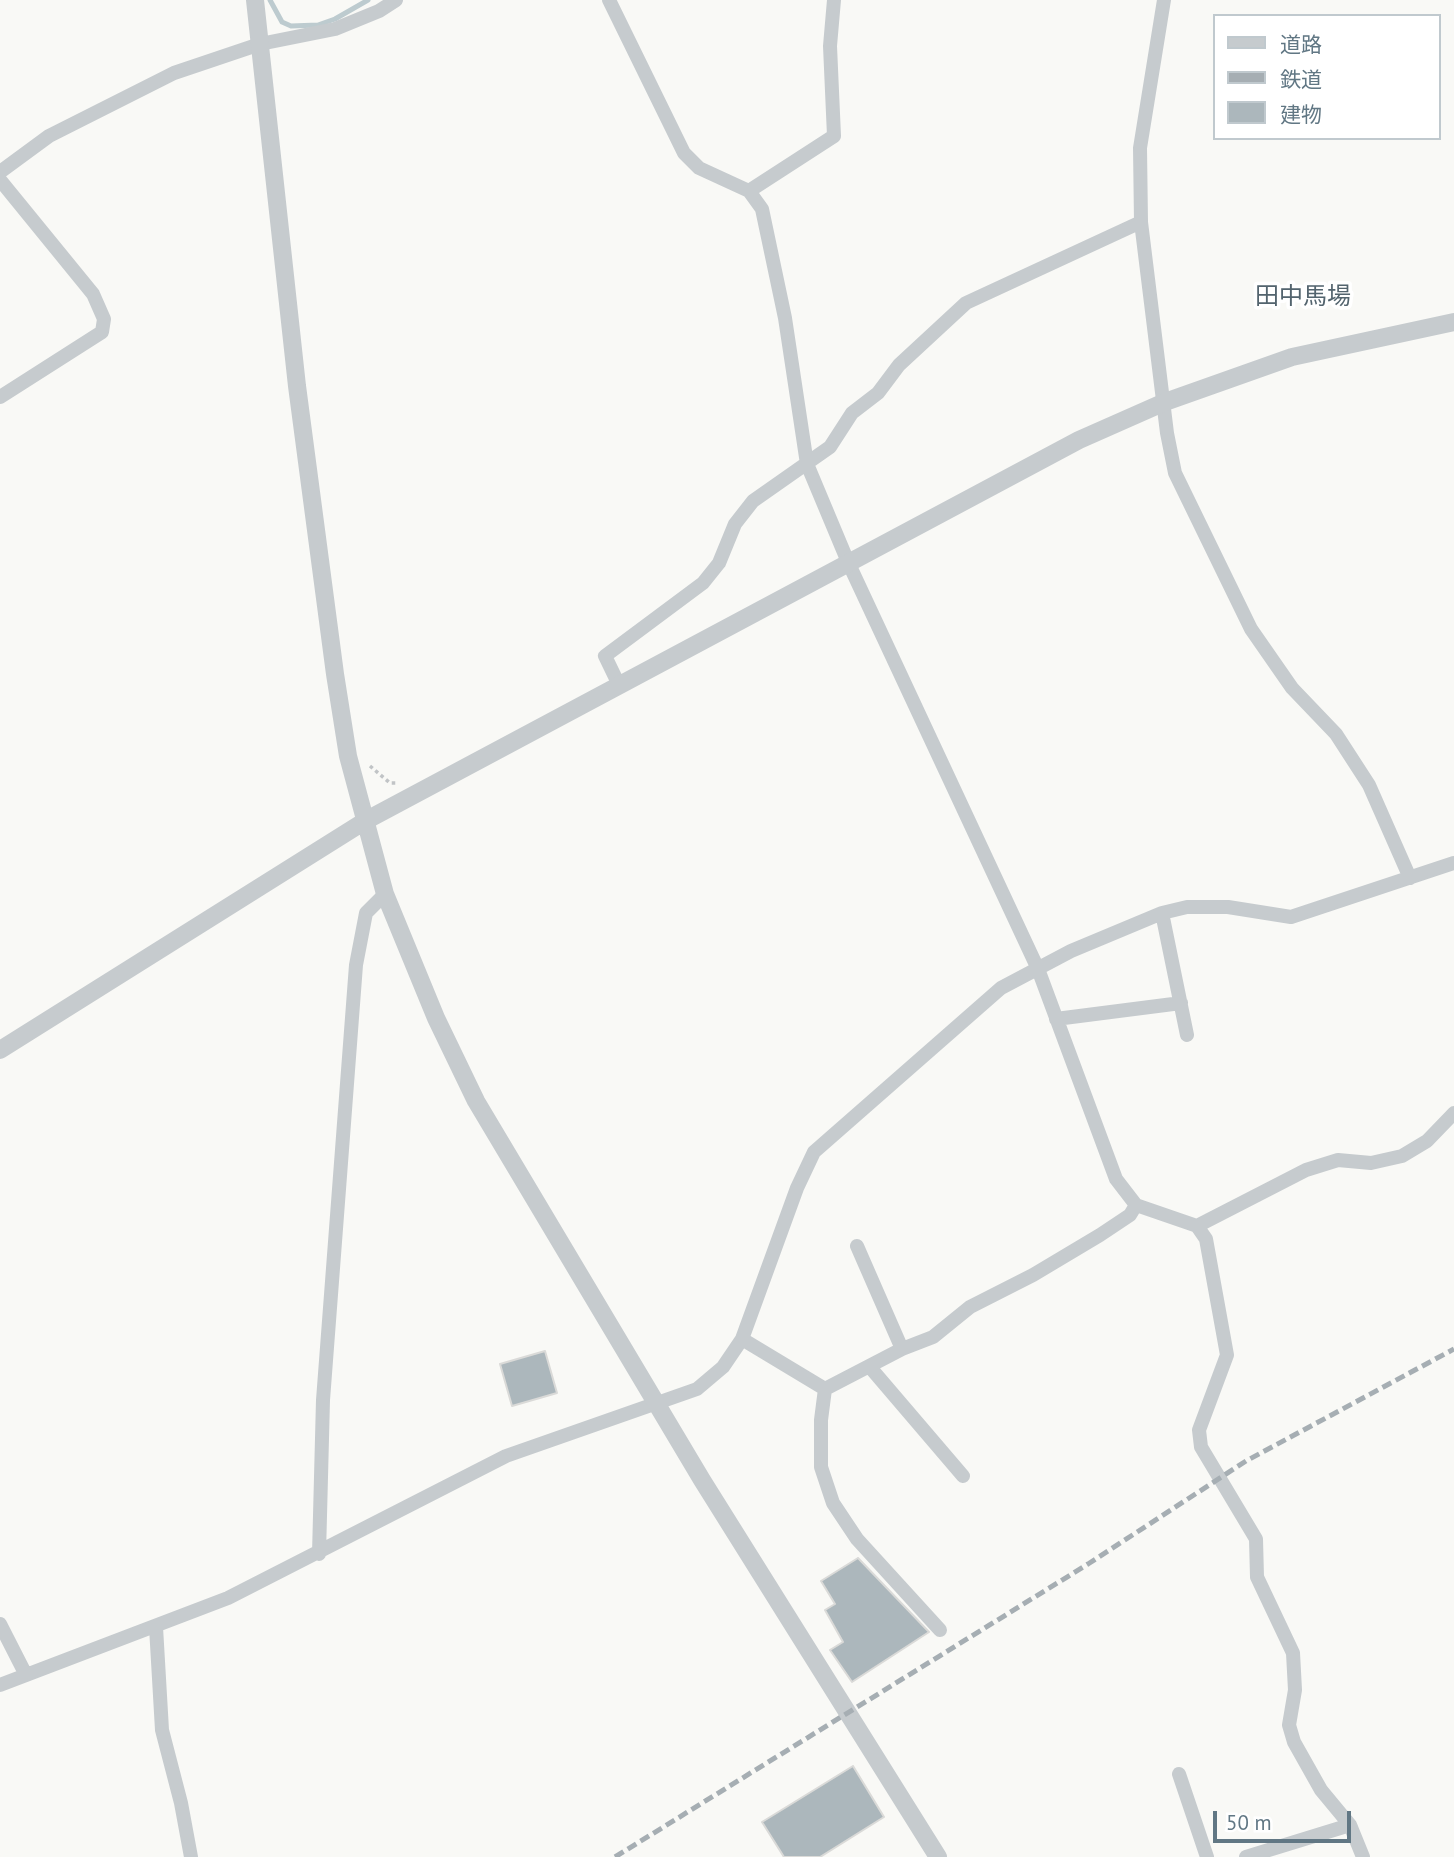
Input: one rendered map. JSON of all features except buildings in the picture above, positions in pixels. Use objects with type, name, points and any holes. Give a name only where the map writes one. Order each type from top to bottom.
[{"type":"street","points":[[256,0],[297,386],[333,660],[348,757],[385,894],[436,1018],[476,1101],[656,1404],[938,1857]]},
{"type":"street","points":[[0,172],[49,136],[174,73],[260,44],[335,29],[379,11],[396,0]]},
{"type":"street","points":[[609,0],[684,152],[699,168],[749,191],[762,209],[772,244],[807,464],[848,562],[1038,969],[1116,1179],[1136,1205],[1197,1226],[1206,1239],[1227,1356],[1199,1430],[1201,1447],[1256,1539],[1257,1577],[1293,1653],[1295,1690],[1290,1725],[1294,1742],[1321,1790],[1350,1825],[1363,1857]]},
{"type":"street","points":[[749,191],[834,136],[830,46],[834,0]]},
{"type":"street","points":[[1164,0],[1140,148],[1141,222],[1167,433],[1175,473],[1251,629],[1292,688],[1336,734],[1369,785],[1410,878]]},
{"type":"street","points":[[0,180],[93,294],[104,319],[102,332],[0,397]]},
{"type":"street","points":[[619,685],[605,656],[703,583],[719,563],[735,524],[753,501],[830,447],[852,413],[878,393],[899,365],[966,303],[1141,222]]},
{"type":"street","points":[[0,1050],[365,821],[1079,440],[1165,402],[1292,358],[1454,322]]},
{"type":"street","points":[[0,1685],[228,1598],[506,1456],[697,1388],[723,1367],[742,1339],[797,1188],[814,1152],[1001,988],[1162,913],[1187,907],[1228,907],[1291,917],[1454,863]]},
{"type":"street","points":[[318,1554],[323,1400],[356,965],[366,913],[385,894]]},
{"type":"street","points":[[1162,913],[1187,1035]]},
{"type":"street","points":[[1056,1019],[1181,1003]]},
{"type":"street","points":[[1197,1226],[1306,1170],[1338,1160],[1371,1163],[1402,1156],[1427,1141],[1454,1113]]},
{"type":"street","points":[[825,1389],[902,1349],[933,1337],[970,1307],[1033,1275],[1100,1235],[1130,1215],[1136,1205]]},
{"type":"street","points":[[856,1246],[902,1349]]},
{"type":"street","points":[[742,1339],[825,1389]]},
{"type":"street","points":[[869,1366],[963,1476]]},
{"type":"street","points":[[825,1389],[821,1420],[821,1467],[833,1503],[857,1539],[940,1630]]},
{"type":"street","points":[[0,1624],[26,1675]]},
{"type":"street","points":[[156,1627],[162,1730],[181,1803],[191,1857]]},
{"type":"street","points":[[1179,1774],[1207,1857]]},
{"type":"street","points":[[1246,1857],[1350,1825]]},
{"type":"path","points":[[366,753],[370,766],[390,783],[401,782]]},
{"type":"waterway","points":[[270,0],[282,22],[291,26],[318,25],[335,19],[368,0]]},
{"type":"railway","points":[[615,1857],[1088,1564],[1246,1461],[1454,1349]]},
{"type":"district","name":"田中馬場","points":[[1303,297]]}]
